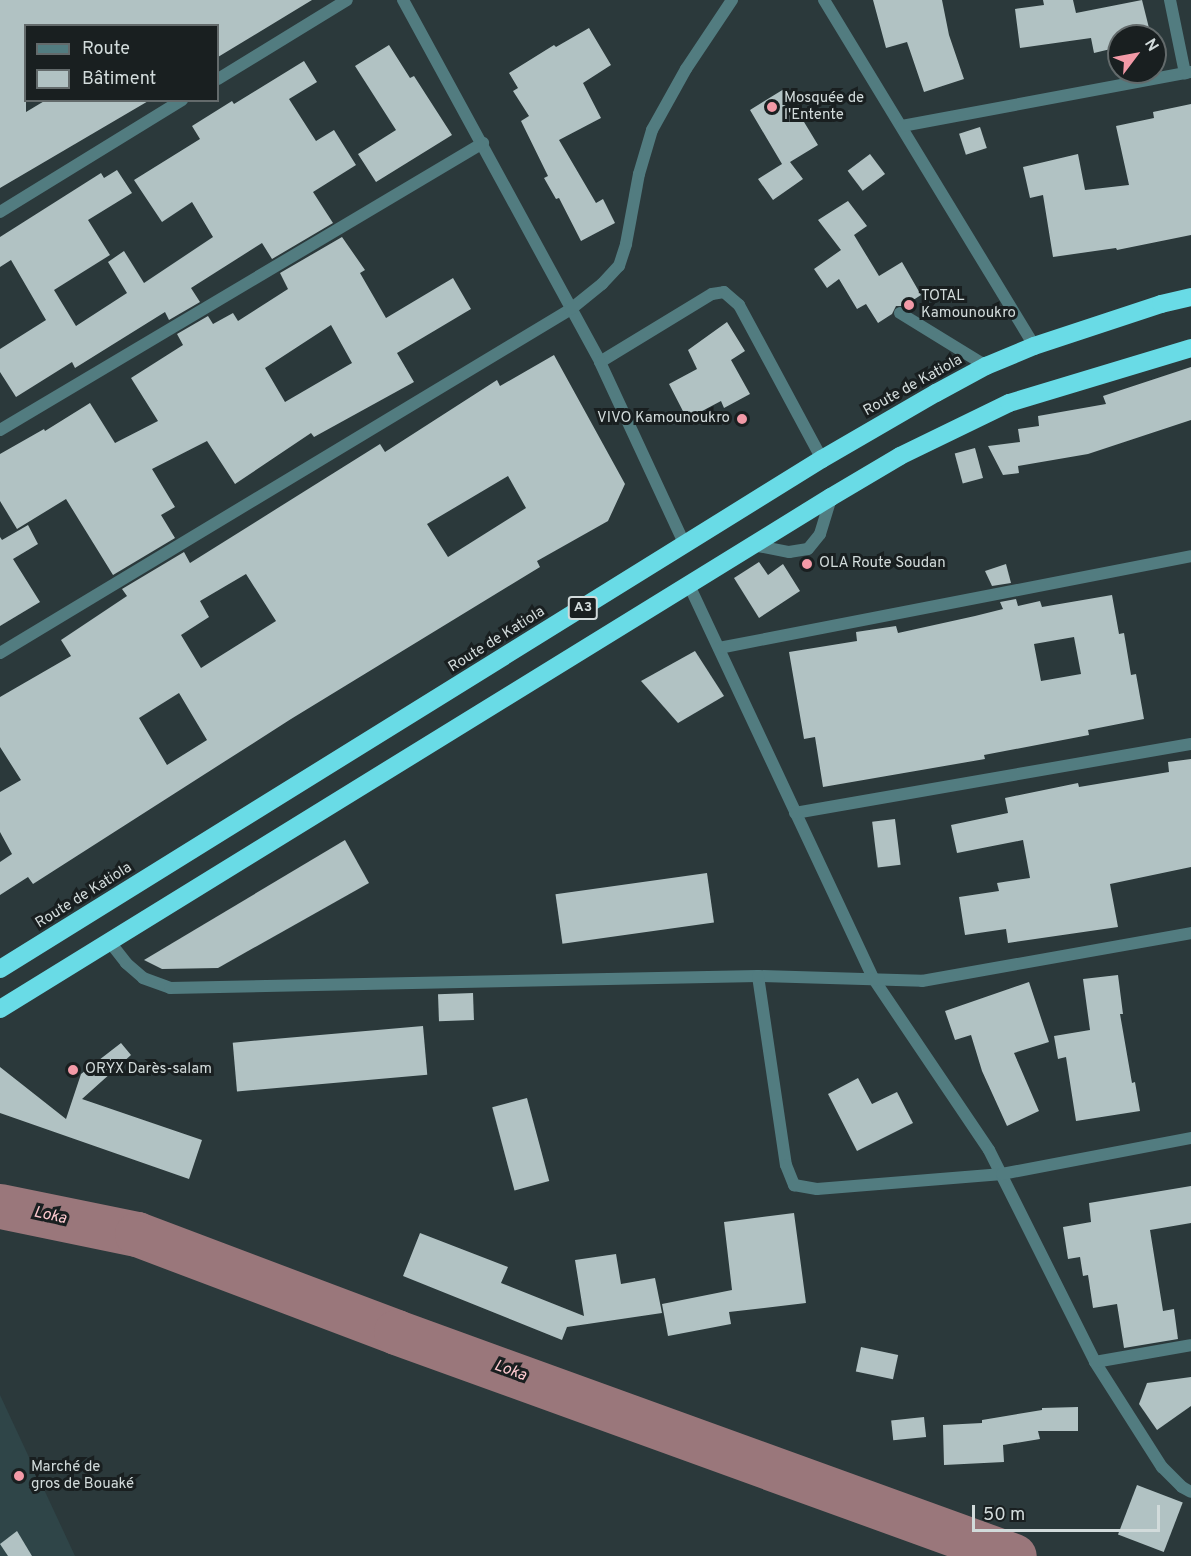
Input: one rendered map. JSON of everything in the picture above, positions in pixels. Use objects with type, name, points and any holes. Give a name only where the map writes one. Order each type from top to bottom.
[{"type":"highway","name":"Route de Katiola","points":[[0,969],[822,459],[986,366],[1034,346],[1161,304],[1191,297]]},
{"type":"highway","name":"A3","points":[[0,1009],[753,544],[900,456],[1008,403],[1191,348]]},
{"type":"street","points":[[219,78],[347,0]]},
{"type":"street","points":[[403,0],[483,143],[600,363],[685,544]]},
{"type":"street","points":[[0,653],[571,309],[619,266],[626,244],[639,174],[652,130],[686,69],[732,0]]},
{"type":"street","points":[[824,0],[1034,346]]},
{"type":"street","points":[[902,126],[1188,73],[1170,0]]},
{"type":"street","points":[[1,209],[179,102]]},
{"type":"street","points":[[0,430],[483,143]]},
{"type":"street","points":[[600,363],[711,294],[724,291],[739,305],[822,459]]},
{"type":"street","points":[[900,313],[986,366]]},
{"type":"street","points":[[753,544],[789,552],[808,549],[820,534],[831,497]]},
{"type":"street","points":[[719,648],[1191,556]]},
{"type":"street","points":[[689,585],[873,978],[974,1127],[1002,1174],[1095,1362],[1162,1467],[1182,1487],[1191,1492]]},
{"type":"street","points":[[795,813],[1191,744]]},
{"type":"street","points":[[109,941],[126,963],[142,978],[170,988],[758,976],[922,981],[945,979],[1191,933]]},
{"type":"street","points":[[758,976],[786,1165],[794,1185],[817,1189],[1002,1174],[1191,1138]]},
{"type":"street","points":[[1095,1362],[1191,1345]]},
{"type":"shaded area","name":"Marché de gros de Bouaké","points":[[0,1395],[75,1556],[0,1556]]},
{"type":"building","points":[[0,0],[312,0],[219,56],[219,24],[24,24],[26,112],[43,102],[147,102],[0,188]]},
{"type":"building","points":[[873,0],[942,0],[949,35],[964,79],[924,92],[907,42],[886,48]]},
{"type":"building","points":[[1043,0],[1073,0],[1076,13],[1142,0],[1148,24],[1107,24],[1107,50],[1094,53],[1091,38],[1020,48],[1015,9],[1044,5]]},
{"type":"building","points":[[589,28],[611,65],[583,83],[601,118],[559,140],[596,203],[603,199],[615,223],[581,241],[559,198],[556,199],[544,178],[548,176],[521,121],[529,116],[513,91],[518,88],[509,73],[554,45],[556,47]]},
{"type":"building","points":[[389,45],[410,78],[414,76],[452,135],[376,182],[358,154],[396,130],[355,66]]},
{"type":"building","points":[[304,61],[317,82],[289,99],[316,141],[334,130],[356,165],[313,192],[333,223],[272,259],[262,243],[191,288],[200,302],[169,320],[165,312],[75,368],[72,362],[16,397],[0,372],[0,349],[46,320],[11,260],[0,267],[0,237],[101,173],[104,178],[117,170],[132,193],[88,220],[110,255],[54,290],[76,326],[127,293],[108,262],[124,251],[144,283],[213,237],[192,202],[162,222],[134,180],[200,139],[192,126],[232,101],[234,104]]},
{"type":"building","points":[[784,89],[818,145],[790,162],[803,179],[773,200],[758,179],[782,164],[750,110]]},
{"type":"building","points":[[1191,104],[1191,235],[1117,250],[1116,248],[1053,257],[1043,195],[1030,198],[1023,167],[1078,154],[1085,190],[1129,185],[1116,126],[1154,118],[1153,112]]},
{"type":"building","points":[[980,127],[987,148],[966,155],[959,134]]},
{"type":"building","points":[[870,154],[885,174],[863,191],[848,171]]},
{"type":"building","points":[[848,201],[867,226],[854,235],[879,276],[902,262],[921,295],[904,306],[896,306],[892,314],[878,323],[866,304],[857,309],[839,279],[827,288],[814,269],[841,250],[818,220]]},
{"type":"building","points":[[342,237],[365,270],[360,273],[386,318],[453,278],[471,309],[397,353],[414,382],[314,437],[311,433],[235,484],[207,441],[152,469],[175,507],[161,515],[175,538],[113,575],[66,499],[17,529],[0,501],[0,454],[44,429],[45,431],[90,403],[115,443],[158,421],[131,378],[183,345],[177,334],[208,316],[213,324],[233,313],[238,321],[288,289],[280,273]],"holes":[[[331,325],[352,363],[285,402],[265,368]]]},
{"type":"building","points":[[727,322],[745,351],[731,360],[750,394],[724,408],[721,401],[687,419],[669,384],[697,369],[688,350]]},
{"type":"building","points":[[554,355],[625,484],[608,521],[537,561],[540,567],[291,719],[33,884],[28,877],[0,895],[0,862],[12,854],[0,832],[0,792],[21,780],[0,747],[0,697],[71,656],[61,640],[127,596],[122,589],[184,552],[190,563],[380,444],[385,452],[497,380],[500,386]],"holes":[[[508,476],[526,508],[448,557],[427,524]],[[246,574],[276,621],[201,668],[181,635],[209,617],[200,601]],[[179,693],[207,740],[167,765],[139,718]]]},
{"type":"building","points":[[1191,367],[1191,420],[1088,454],[1018,466],[1019,473],[1003,475],[988,446],[1020,442],[1018,429],[1039,426],[1038,416],[1106,404],[1103,396]]},
{"type":"building","points":[[975,448],[983,478],[963,483],[955,453]]},
{"type":"building","points":[[28,525],[38,544],[13,559],[40,602],[0,626],[0,537],[2,540]]},
{"type":"building","points":[[759,562],[768,575],[783,564],[800,591],[759,618],[734,578]]},
{"type":"building","points":[[1006,564],[1011,583],[992,586],[985,571]]},
{"type":"building","points":[[1112,595],[1119,634],[1124,633],[1131,675],[1136,674],[1144,719],[1088,730],[1089,735],[984,755],[985,759],[823,787],[815,737],[804,739],[789,652],[857,641],[856,632],[896,626],[898,633],[975,616],[1003,609],[1000,602],[1016,599],[1018,606],[1040,601],[1042,607]],"holes":[[[1074,637],[1081,674],[1041,681],[1034,644]]]},
{"type":"building","points":[[695,651],[724,696],[678,723],[641,681]]},
{"type":"building","points":[[1191,759],[1191,867],[1110,884],[1118,927],[1008,943],[1006,929],[965,935],[959,897],[999,891],[997,883],[1030,878],[1023,840],[957,853],[951,825],[1008,813],[1005,798],[1078,783],[1079,787],[1169,772],[1168,762]]},
{"type":"building","points":[[895,819],[901,865],[878,867],[872,822]]},
{"type":"building","points":[[345,840],[369,883],[218,968],[162,969],[144,960]]},
{"type":"building","points":[[707,873],[714,923],[562,944],[555,894]]},
{"type":"building","points":[[1118,975],[1123,1014],[1120,1014],[1132,1083],[1135,1082],[1140,1111],[1076,1121],[1066,1057],[1058,1059],[1054,1036],[1090,1030],[1083,979]]},
{"type":"building","points":[[1029,982],[1049,1042],[1014,1053],[1039,1111],[1007,1126],[982,1071],[971,1035],[955,1040],[945,1011]]},
{"type":"building","points":[[473,993],[474,1020],[439,1021],[438,994]]},
{"type":"building","points":[[423,1026],[427,1075],[237,1091],[233,1043]]},
{"type":"building","points":[[121,1043],[131,1055],[82,1099],[202,1140],[189,1179],[0,1113],[0,1067],[66,1119],[81,1074]]},
{"type":"building","points":[[858,1078],[872,1104],[897,1092],[913,1123],[857,1151],[828,1094]]},
{"type":"building","points":[[527,1098],[549,1181],[514,1190],[492,1107]]},
{"type":"building","points":[[1191,1186],[1191,1223],[1150,1230],[1163,1311],[1174,1309],[1178,1339],[1124,1348],[1117,1304],[1093,1308],[1088,1275],[1083,1276],[1080,1257],[1068,1259],[1063,1227],[1091,1222],[1089,1203]]},
{"type":"building","points":[[794,1213],[806,1303],[729,1312],[731,1324],[668,1336],[662,1304],[732,1290],[724,1222]]},
{"type":"building","points":[[420,1233],[508,1267],[501,1283],[584,1316],[575,1260],[616,1254],[621,1284],[655,1278],[662,1313],[567,1327],[562,1340],[403,1276]]},
{"type":"building","points":[[861,1347],[898,1355],[893,1379],[856,1371]]},
{"type":"building","points":[[1191,1377],[1191,1406],[1157,1430],[1139,1404],[1147,1383]]},
{"type":"building","points":[[1078,1407],[1078,1431],[1038,1431],[1040,1439],[1003,1445],[1004,1462],[944,1465],[943,1425],[982,1423],[982,1420],[1042,1410],[1042,1408]]},
{"type":"building","points":[[924,1417],[926,1437],[893,1440],[891,1420]]},
{"type":"building","points":[[1137,1485],[1183,1503],[1164,1552],[1118,1534]]},
{"type":"building","points":[[17,1531],[32,1556],[8,1556],[0,1544]]},
{"type":"waterway","name":"Loka","points":[[0,1206],[137,1234],[396,1332],[1014,1556]]},
{"type":"place","name":"Mosquée de l'Entente","points":[[772,107]]},
{"type":"place","name":"TOTAL Kamounoukro","points":[[909,305]]},
{"type":"place","name":"VIVO Kamounoukro","points":[[742,419]]},
{"type":"place","name":"OLA Route Soudan","points":[[807,564]]},
{"type":"place","name":"ORYX Darès-salam","points":[[73,1070]]},
{"type":"place","name":"Marché de gros de Bouaké","points":[[19,1476]]}]
